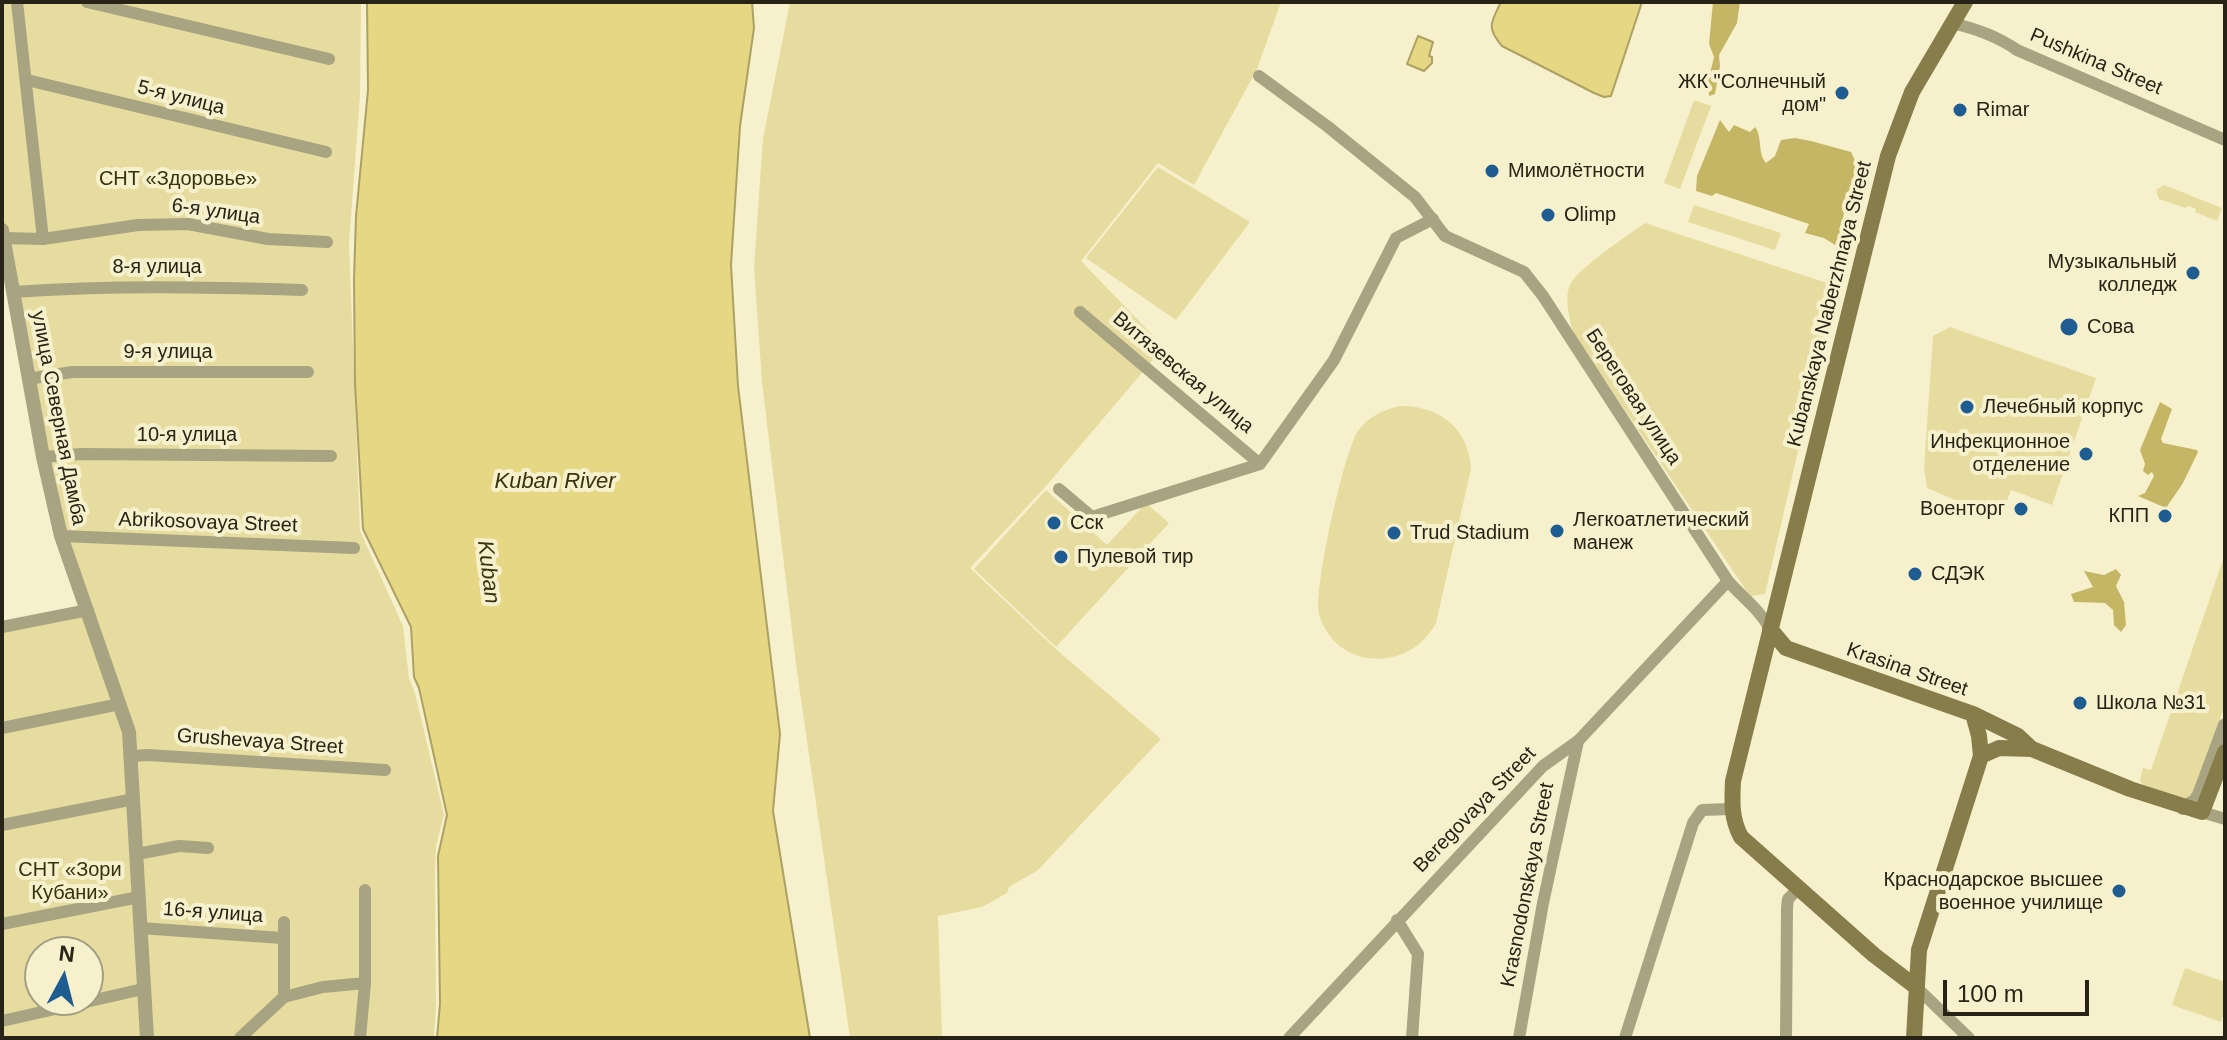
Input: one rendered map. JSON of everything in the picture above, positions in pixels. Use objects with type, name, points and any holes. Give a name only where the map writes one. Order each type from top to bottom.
[{"type":"main road","name":"Kubanskaya Naberzhnaya Street","points":[[1731,809],[1733,781],[1884,170],[1912,92],[1965,2]]},
{"type":"main road","name":"Krasina Street","points":[[1770,629],[1786,648],[1973,714],[2018,736],[2032,749]]},
{"type":"main road","points":[[1914,1038],[1919,950],[1981,756],[1973,714]]},
{"type":"main road","name":"Krasina Street","points":[[1981,756],[1999,748],[2032,749],[2130,789],[2202,812]]},
{"type":"main road","points":[[2202,812],[2225,752]]},
{"type":"main road","points":[[1731,809],[1741,837],[1874,955],[1916,987]]},
{"type":"main road","points":[[1874,955],[1898,963],[1912,958],[1919,950]]},
{"type":"street","points":[[17,2],[43,239]]},
{"type":"street","points":[[87,2],[329,59]]},
{"type":"street","name":"Pushkina Street","points":[[1951,23],[1970,27],[2006,42],[2017,50],[2225,140]]},
{"type":"street","name":"Береговая улица","points":[[1259,76],[1404,188],[1445,236],[1524,272],[1728,581],[1761,613],[1770,629]]},
{"type":"street","name":"5-я улица","points":[[27,80],[326,152]]},
{"type":"street","points":[[1059,489],[1092,517],[1260,464],[1334,360],[1396,238],[1433,219]]},
{"type":"street","name":"6-я улица","points":[[3,234],[43,239],[138,225],[188,224],[268,239],[327,242]]},
{"type":"street","name":"улица Северная Дамба","points":[[3,234],[5,264],[61,536],[129,732],[147,1038]]},
{"type":"street","name":"8-я улица","points":[[13,292],[182,286],[302,290]]},
{"type":"street","name":"Витязевская улица","points":[[1080,312],[1260,464]]},
{"type":"street","name":"9-я улица","points":[[28,379],[72,372],[308,372]]},
{"type":"street","name":"10-я улица","points":[[43,457],[81,454],[331,456]]},
{"type":"street","name":"Abrikosovaya Street","points":[[61,536],[354,548]]},
{"type":"street","name":"Beregovaya Street","points":[[1289,1038],[1543,766],[1578,741],[1728,581]]},
{"type":"street","points":[[2,627],[88,610]]},
{"type":"street","points":[[2,728],[120,704]]},
{"type":"street","points":[[2183,808],[2199,795],[2225,725]]},
{"type":"street","name":"Krasnodonskaya Street","points":[[1519,1038],[1543,903],[1578,741]]},
{"type":"street","name":"Grushevaya Street","points":[[132,756],[385,770]]},
{"type":"street","points":[[2,825],[134,799]]},
{"type":"street","points":[[1625,1038],[1693,823],[1702,810],[1731,809]]},
{"type":"street","name":"Krasina Street","points":[[2202,812],[2225,819]]},
{"type":"street","points":[[137,854],[179,846],[208,848]]},
{"type":"street","points":[[1786,1038],[1787,908],[1788,899],[1799,888]]},
{"type":"street","points":[[360,1038],[365,983],[365,890]]},
{"type":"street","points":[[2,924],[139,897]]},
{"type":"street","points":[[1397,920],[1418,954],[1412,1038]]},
{"type":"street","points":[[284,922],[284,997]]},
{"type":"street","name":"16-я улица","points":[[140,928],[282,938]]},
{"type":"street","points":[[240,1038],[284,997],[323,987],[365,983]]},
{"type":"street","points":[[1916,987],[1969,1038]]},
{"type":"street","points":[[2,1021],[143,989]]},
{"type":"green space","name":"СНТ «Здоровье»","points":[[2,2],[361,2],[360,96],[349,243],[360,531],[403,626],[409,678],[444,815],[436,846],[434,1038],[2,1038],[2,628],[87,610],[61,536],[2,230]]},
{"type":"green space","points":[[790,2],[1281,2],[1257,69],[1194,185],[1158,163],[1081,261],[1164,347],[1046,486],[970,568],[1059,652],[1161,739],[1038,870],[982,907],[938,916],[942,1038],[850,1038],[797,672],[762,382],[754,267],[763,139]]},
{"type":"green space","points":[[1694,100],[1711,106],[1680,189],[1664,183]]},
{"type":"green space","points":[[1158,167],[1250,222],[1176,320],[1086,258]]},
{"type":"green space","points":[[2164,185],[2222,208],[2217,221],[2195,212],[2196,209],[2189,206],[2185,208],[2159,199],[2156,190]]},
{"type":"green space","points":[[1694,205],[1781,233],[1775,250],[1688,222]]},
{"type":"green space","points":[[1645,223],[1836,286],[1765,594],[1750,596],[1573,333],[1567,301],[1571,283],[1594,260]]},
{"type":"green space","points":[[1950,327],[2096,378],[2052,505],[2011,490],[2000,519],[1927,488],[1924,468],[1933,336]]},
{"type":"green space","name":"Trud Stadium","points":[[1399,406],[1427,410],[1449,422],[1465,442],[1471,469],[1436,623],[1424,639],[1409,651],[1374,659],[1356,655],[1340,646],[1328,633],[1319,614],[1318,600],[1331,521],[1352,444],[1366,422]]},
{"type":"green space","name":"Пулевой тир","points":[[1046,490],[1107,545],[1146,503],[1169,523],[1056,647],[974,569]]},
{"type":"green space","points":[[2225,554],[2225,705],[2193,795],[2186,799],[2143,785],[2140,781],[2143,768],[2151,770]]},
{"type":"green space","points":[[2185,968],[2225,982],[2225,1009],[2221,1022],[2172,1005]]},
{"type":"shaded area","points":[[1713,2],[1740,2],[1737,23],[1719,55],[1715,94],[1709,96],[1708,82],[1714,57],[1709,44]]},
{"type":"shaded area","points":[[1720,120],[1729,132],[1734,125],[1750,132],[1755,127],[1766,163],[1775,156],[1781,140],[1795,138],[1851,152],[1859,168],[1856,184],[1847,194],[1843,219],[1846,243],[1843,250],[1824,238],[1805,233],[1809,224],[1716,193],[1712,196],[1696,191],[1697,176]]},
{"type":"shaded area","points":[[2160,402],[2172,409],[2161,439],[2163,443],[2198,452],[2166,508],[2138,496],[2145,493],[2154,476],[2152,472],[2148,475],[2143,471],[2145,464],[2140,450]]},
{"type":"shaded area","points":[[2116,569],[2121,575],[2116,586],[2124,602],[2126,625],[2121,632],[2114,625],[2113,610],[2105,603],[2074,602],[2071,594],[2093,587],[2084,571],[2104,575]]},
{"type":"water","name":"Kuban River","points":[[367,2],[752,2],[754,28],[740,126],[731,265],[738,386],[780,734],[773,811],[810,1038],[437,1038],[440,1004],[438,856],[447,815],[414,677],[411,627],[363,529],[355,384],[354,279],[356,216],[368,90]]},
{"type":"water","points":[[1501,2],[1642,2],[1611,96],[1594,93],[1502,46],[1492,29]]},
{"type":"water","points":[[1418,36],[1433,42],[1429,56],[1432,63],[1424,71],[1407,64]]},
{"type":"place","name":"ЖК \"Солнечный дом\"","points":[[1842,93]]},
{"type":"place","name":"Rimar","points":[[1960,110]]},
{"type":"place","name":"Мимолётности","points":[[1492,171]]},
{"type":"place","name":"Olimp","points":[[1548,215]]},
{"type":"place","name":"Музыкальный колледж","points":[[2193,273]]},
{"type":"place","name":"Сова","points":[[2069,327]]},
{"type":"place","name":"Лечебный корпус","points":[[1967,407]]},
{"type":"place","name":"Инфекционное отделение","points":[[2086,454]]},
{"type":"place","name":"Военторг","points":[[2021,509]]},
{"type":"place","name":"КПП","points":[[2165,516]]},
{"type":"place","name":"Сск","points":[[1054,523]]},
{"type":"place","name":"Легкоатлетический манеж","points":[[1557,531]]},
{"type":"place","name":"Trud Stadium","points":[[1394,533]]},
{"type":"place","name":"Пулевой тир","points":[[1061,557]]},
{"type":"place","name":"СДЭК","points":[[1915,574]]},
{"type":"place","name":"Школа №31","points":[[2080,703]]},
{"type":"place","name":"Краснодарское высшее военное училище","points":[[2119,891]]},
{"type":"water label","name":"Kuban","points":[[488,572]]},
{"type":"park label","name":"СНТ «Зори Кубани»","points":[[70,882]]}]
